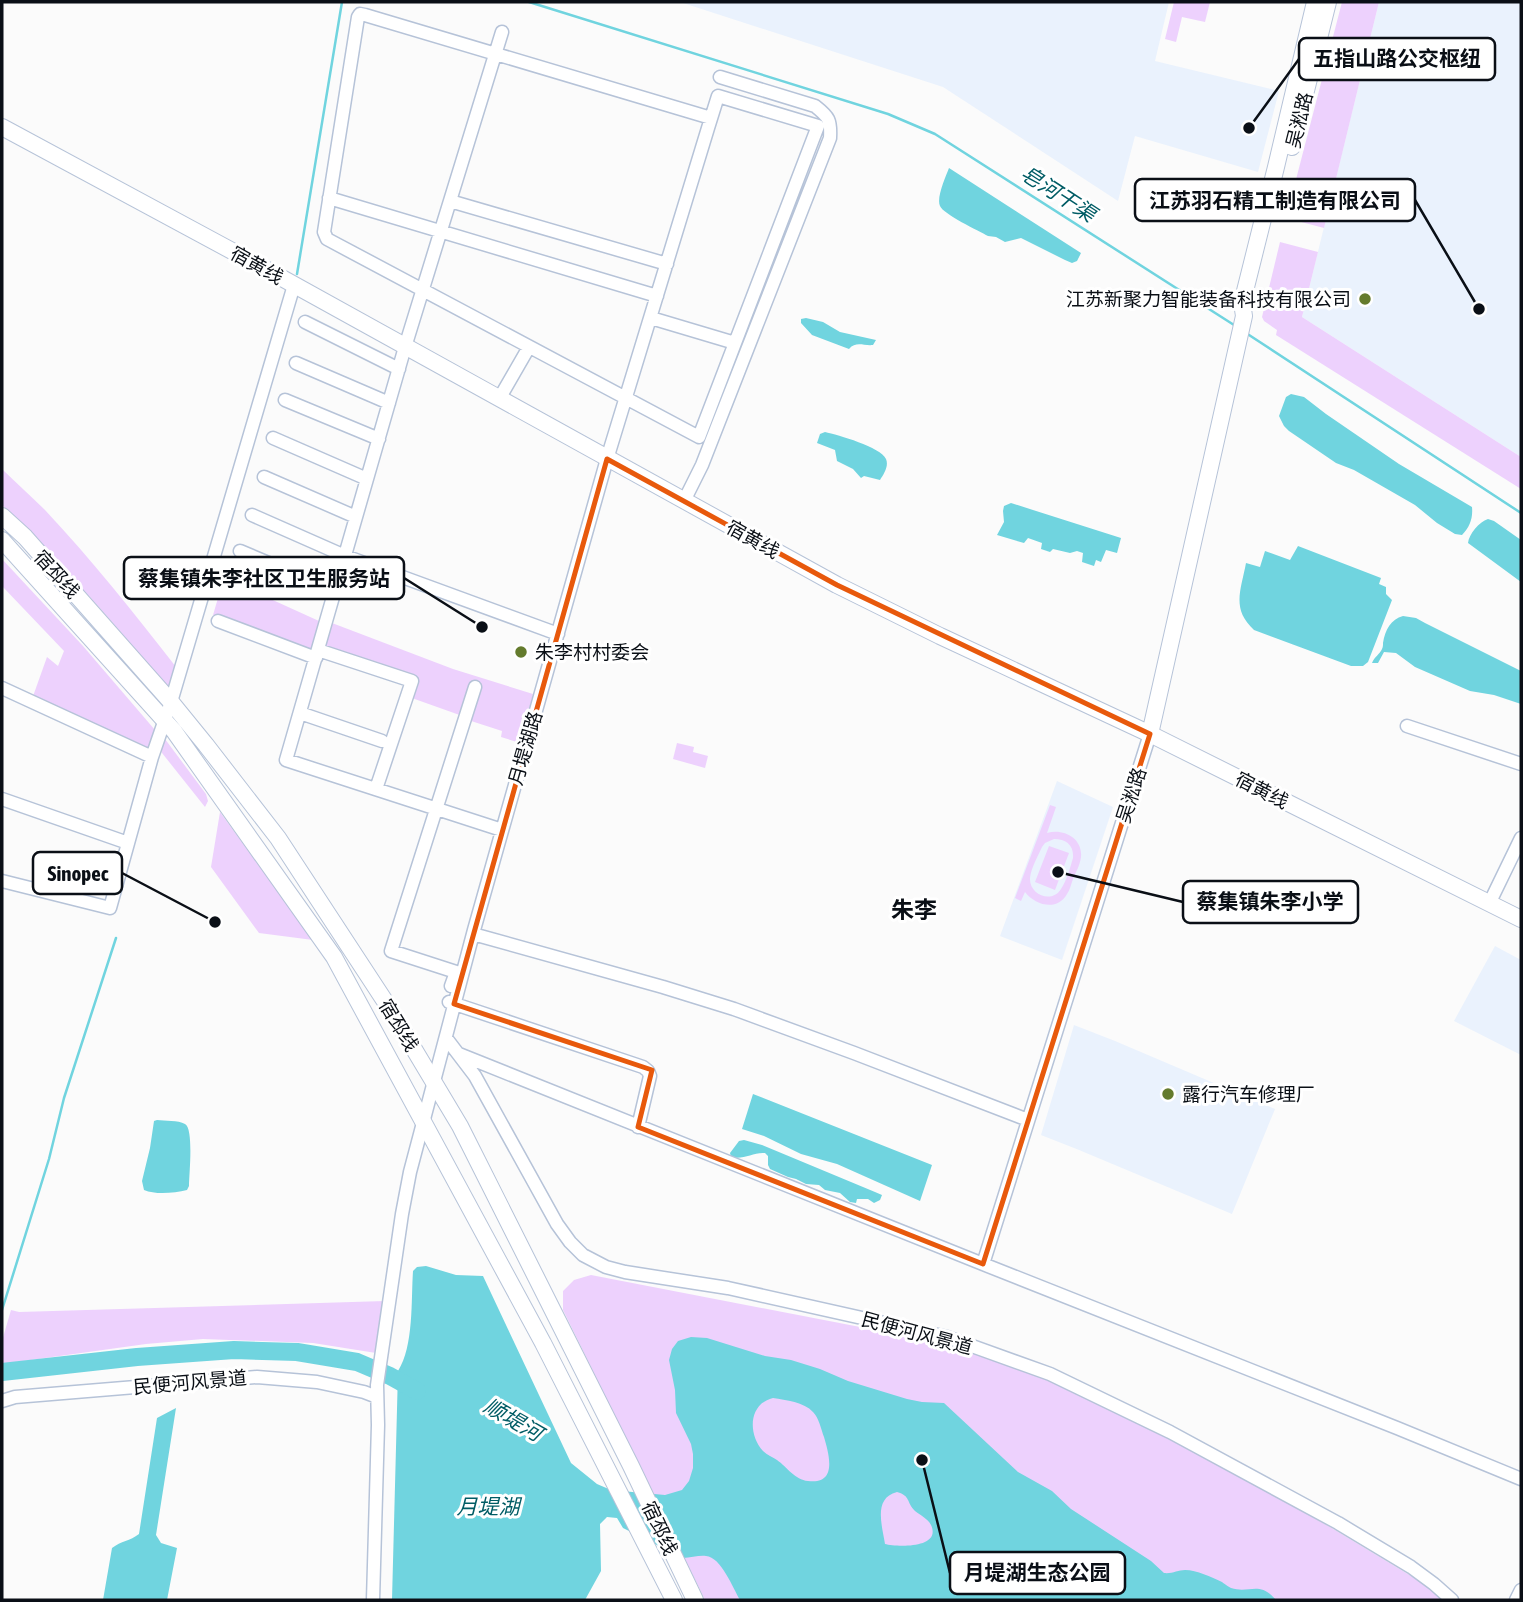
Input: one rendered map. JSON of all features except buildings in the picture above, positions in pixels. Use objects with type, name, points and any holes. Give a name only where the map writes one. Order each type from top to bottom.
[{"type":"main road","name":"吴淞路","points":[[1150,734],[1244,316],[1242,303],[1315,2]]},
{"type":"main road","name":"吴淞路","points":[[1244,316],[1252,308],[1328,2]]},
{"type":"main road","name":"宿黄线","points":[[2,127],[849,591],[1150,734],[1521,919]]},
{"type":"main road","name":"宿邳线","points":[[2,516],[25,537],[172,702],[278,838],[360,962],[460,1126],[695,1600]]},
{"type":"main road","name":"宿邳线","points":[[2,540],[174,731],[334,957],[543,1343],[674,1600]]},
{"type":"street","points":[[684,501],[702,465],[741,340],[818,125],[718,96],[711,118],[360,15],[324,232],[327,239],[699,437],[741,340],[830,138],[830,122],[826,115],[815,107],[720,77]]},
{"type":"street","points":[[502,32],[405,347],[286,760],[502,830]]},
{"type":"street","name":"月堤湖路","points":[[373,1600],[377,1391],[402,1214],[423,1121],[607,459],[711,118]]},
{"type":"street","points":[[330,198],[657,296]]},
{"type":"street","points":[[450,201],[667,264]]},
{"type":"street","points":[[2,881],[110,908],[152,757],[172,702],[294,285]]},
{"type":"street","points":[[651,318],[741,340]]},
{"type":"street","points":[[305,322],[399,369]]},
{"type":"street","points":[[499,400],[529,347]]},
{"type":"street","points":[[296,363],[389,402]]},
{"type":"street","points":[[285,400],[379,439]]},
{"type":"street","points":[[273,438],[367,479]]},
{"type":"street","points":[[264,477],[356,517]]},
{"type":"street","points":[[252,515],[345,556],[558,634]]},
{"type":"street","points":[[240,551],[335,591]]},
{"type":"street","points":[[218,621],[317,654],[412,681],[376,789]]},
{"type":"street","points":[[475,687],[391,951],[456,972],[447,1002],[643,1067],[650,1076],[638,1127]]},
{"type":"street","points":[[2,688],[152,757]]},
{"type":"street","points":[[300,713],[382,741]]},
{"type":"street","points":[[1407,726],[1521,764]]},
{"type":"street","name":"吴淞路","points":[[983,1264],[1150,734]]},
{"type":"street","points":[[2,799],[128,843]]},
{"type":"street","points":[[1489,904],[1521,838]]},
{"type":"street","points":[[473,934],[734,1009],[1028,1119]]},
{"type":"street","name":"民便河风景道","points":[[446,1038],[475,1076],[557,1224],[583,1255],[606,1267],[625,1272],[729,1288],[947,1338],[1050,1374],[1170,1432],[1338,1522],[1411,1567],[1452,1600]]},
{"type":"street","points":[[458,1053],[1521,1479]]},
{"type":"street","name":"民便河风景道","points":[[2,1401],[15,1397],[257,1377],[317,1382],[364,1392],[377,1391]]},
{"type":"street","points":[[1516,1600],[1521,1590]]},
{"type":"highlighted area","points":[[607,459],[837,585],[1150,734],[983,1264],[638,1127],[652,1070],[454,1004]]},
{"type":"shaded area","points":[[680,2],[1169,2],[1155,61],[1279,91],[1258,172],[1135,136],[1118,201],[943,87]]},
{"type":"shaded area","points":[[1174,2],[1210,2],[1205,22],[1182,17],[1176,42],[1165,39]]},
{"type":"shaded area","points":[[1342,2],[1379,2],[1324,228],[1286,218]]},
{"type":"shaded area","name":"江苏新聚力智能装备科技有限公司","points":[[1379,2],[1521,2],[1521,457],[1302,317]]},
{"type":"shaded area","points":[[1280,242],[1318,252],[1302,317],[1521,457],[1521,489],[1276,335],[1277,330],[1262,317]]},
{"type":"shaded area","points":[[2,469],[45,510],[79,548],[176,667],[169,689],[88,595],[2,505]]},
{"type":"shaded area","points":[[2,559],[83,646],[155,730],[147,751],[32,699],[47,657],[58,666],[64,651],[2,586]]},
{"type":"shaded area","points":[[224,578],[319,621],[311,651],[213,615]]},
{"type":"shaded area","points":[[332,623],[453,669],[533,694],[520,743],[501,737],[502,731],[409,697],[415,680],[324,649]]},
{"type":"shaded area","points":[[165,739],[206,794],[208,801],[205,807],[162,753]]},
{"type":"shaded area","points":[[677,743],[694,747],[693,752],[708,756],[705,768],[673,759]]},
{"type":"shaded area","points":[[1057,781],[1113,807],[1062,960],[1000,936]]},
{"type":"shaded area","points":[[1050,805],[1056,807],[1047,833],[1059,832],[1071,836],[1081,850],[1080,863],[1069,891],[1063,900],[1052,905],[1040,903],[1025,892],[1021,901],[1015,898]],"holes":[[[1058,839],[1071,846],[1073,858],[1067,878],[1057,894],[1042,896],[1031,884],[1032,870],[1045,843]]]},
{"type":"shaded area","points":[[220,812],[313,940],[259,933],[211,867]]},
{"type":"shaded area","points":[[1049,846],[1069,853],[1055,890],[1035,882]]},
{"type":"shaded area","points":[[1495,946],[1521,960],[1521,1055],[1454,1021]]},
{"type":"shaded area","points":[[1074,1025],[1275,1109],[1232,1214],[1041,1135]]},
{"type":"shaded area","points":[[591,1275],[948,1344],[1052,1382],[1152,1430],[1264,1490],[1436,1591],[1444,1600],[705,1600],[563,1310],[563,1291],[574,1280]]},
{"type":"shaded area","points":[[385,1301],[376,1353],[313,1343],[203,1339],[2,1364],[2,1341],[11,1310],[19,1312]]},
{"type":"water","points":[[949,168],[1081,253],[1077,261],[1072,263],[1021,238],[1005,242],[988,236],[948,213],[940,206],[939,198]]},
{"type":"water","points":[[801,319],[823,322],[840,332],[876,340],[873,345],[857,344],[849,349],[812,335],[801,323]]},
{"type":"water","points":[[1291,394],[1304,397],[1399,464],[1472,507],[1472,515],[1465,532],[1462,535],[1455,534],[1415,505],[1354,470],[1336,463],[1289,431],[1279,416],[1286,397]]},
{"type":"water","points":[[825,432],[858,442],[882,455],[887,464],[880,480],[864,476],[861,478],[853,469],[837,461],[835,450],[817,443],[820,434]]},
{"type":"water","points":[[1011,503],[1121,538],[1117,553],[1106,550],[1101,562],[1096,560],[1094,566],[1082,562],[1083,553],[1077,551],[1070,553],[1053,549],[1050,552],[1041,549],[1042,543],[1028,538],[1024,543],[997,535],[1004,522],[1004,506]]},
{"type":"water","points":[[1488,519],[1521,540],[1521,582],[1468,543],[1475,529]]},
{"type":"water","points":[[1298,546],[1381,578],[1379,584],[1386,587],[1386,594],[1392,600],[1368,662],[1363,666],[1351,666],[1254,630],[1242,614],[1240,591],[1246,563],[1260,567],[1265,551],[1290,560]]},
{"type":"water","points":[[1403,616],[1416,618],[1521,671],[1521,704],[1470,691],[1415,667],[1396,653],[1384,652],[1378,663],[1372,663],[1382,649],[1389,626]]},
{"type":"water","points":[[753,1094],[932,1165],[920,1201],[837,1164],[801,1154],[764,1136],[742,1129]]},
{"type":"water","points":[[154,1121],[179,1122],[188,1128],[190,1153],[187,1190],[154,1193],[144,1190],[142,1181]]},
{"type":"water","points":[[744,1140],[882,1195],[880,1200],[874,1203],[868,1199],[850,1202],[840,1193],[788,1177],[770,1169],[765,1153],[731,1157],[730,1153],[739,1141]]},
{"type":"water","name":"月堤湖","points":[[426,1266],[456,1275],[483,1276],[571,1463],[597,1484],[611,1490],[665,1495],[682,1490],[689,1481],[693,1454],[676,1413],[669,1360],[678,1341],[691,1337],[707,1338],[765,1356],[791,1360],[907,1399],[944,1403],[1018,1472],[1052,1491],[1071,1509],[1151,1561],[1164,1573],[1194,1571],[1231,1588],[1259,1589],[1276,1600],[740,1600],[722,1567],[711,1558],[683,1558],[623,1528],[617,1518],[607,1517],[600,1524],[601,1571],[585,1600],[392,1600],[398,1371],[407,1349],[413,1271],[417,1267]],"holes":[[[773,1398],[800,1404],[815,1414],[829,1459],[828,1473],[824,1478],[818,1481],[799,1478],[758,1444],[753,1429],[755,1413],[765,1401]],[[897,1492],[904,1495],[912,1508],[931,1525],[933,1533],[930,1539],[916,1545],[885,1544],[881,1521],[882,1506],[889,1495]]]},
{"type":"water","points":[[176,1408],[156,1535],[161,1543],[177,1548],[167,1600],[103,1600],[112,1548],[139,1534],[157,1418]]},
{"type":"waterway","points":[[297,274],[342,2]]},
{"type":"waterway","name":"皂河干渠","points":[[529,2],[888,114],[935,134],[1234,325]]},
{"type":"waterway","name":"皂河干渠","points":[[1246,333],[1521,513]]},
{"type":"waterway","points":[[2,1310],[49,1159],[64,1098],[116,938]]},
{"type":"waterway","name":"顺堤河","points":[[2,1372],[137,1357],[234,1350],[297,1352],[357,1362],[417,1391]]},
{"type":"place","name":"五指山路公交枢纽","points":[[1249,128]]},
{"type":"place","name":"江苏新聚力智能装备科技有限公司","points":[[1365,299]]},
{"type":"place","name":"江苏羽石精工制造有限公司","points":[[1479,309]]},
{"type":"place","name":"蔡集镇朱李社区卫生服务站","points":[[482,627]]},
{"type":"place","name":"朱李村村委会","points":[[521,652]]},
{"type":"place","name":"蔡集镇朱李小学","points":[[1058,872]]},
{"type":"place","name":"Sinopec","points":[[215,922]]},
{"type":"place","name":"露行汽车修理厂","points":[[1168,1094]]},
{"type":"place","name":"月堤湖生态公园","points":[[922,1460]]},
{"type":"district","name":"朱李","points":[[914,910]]}]
